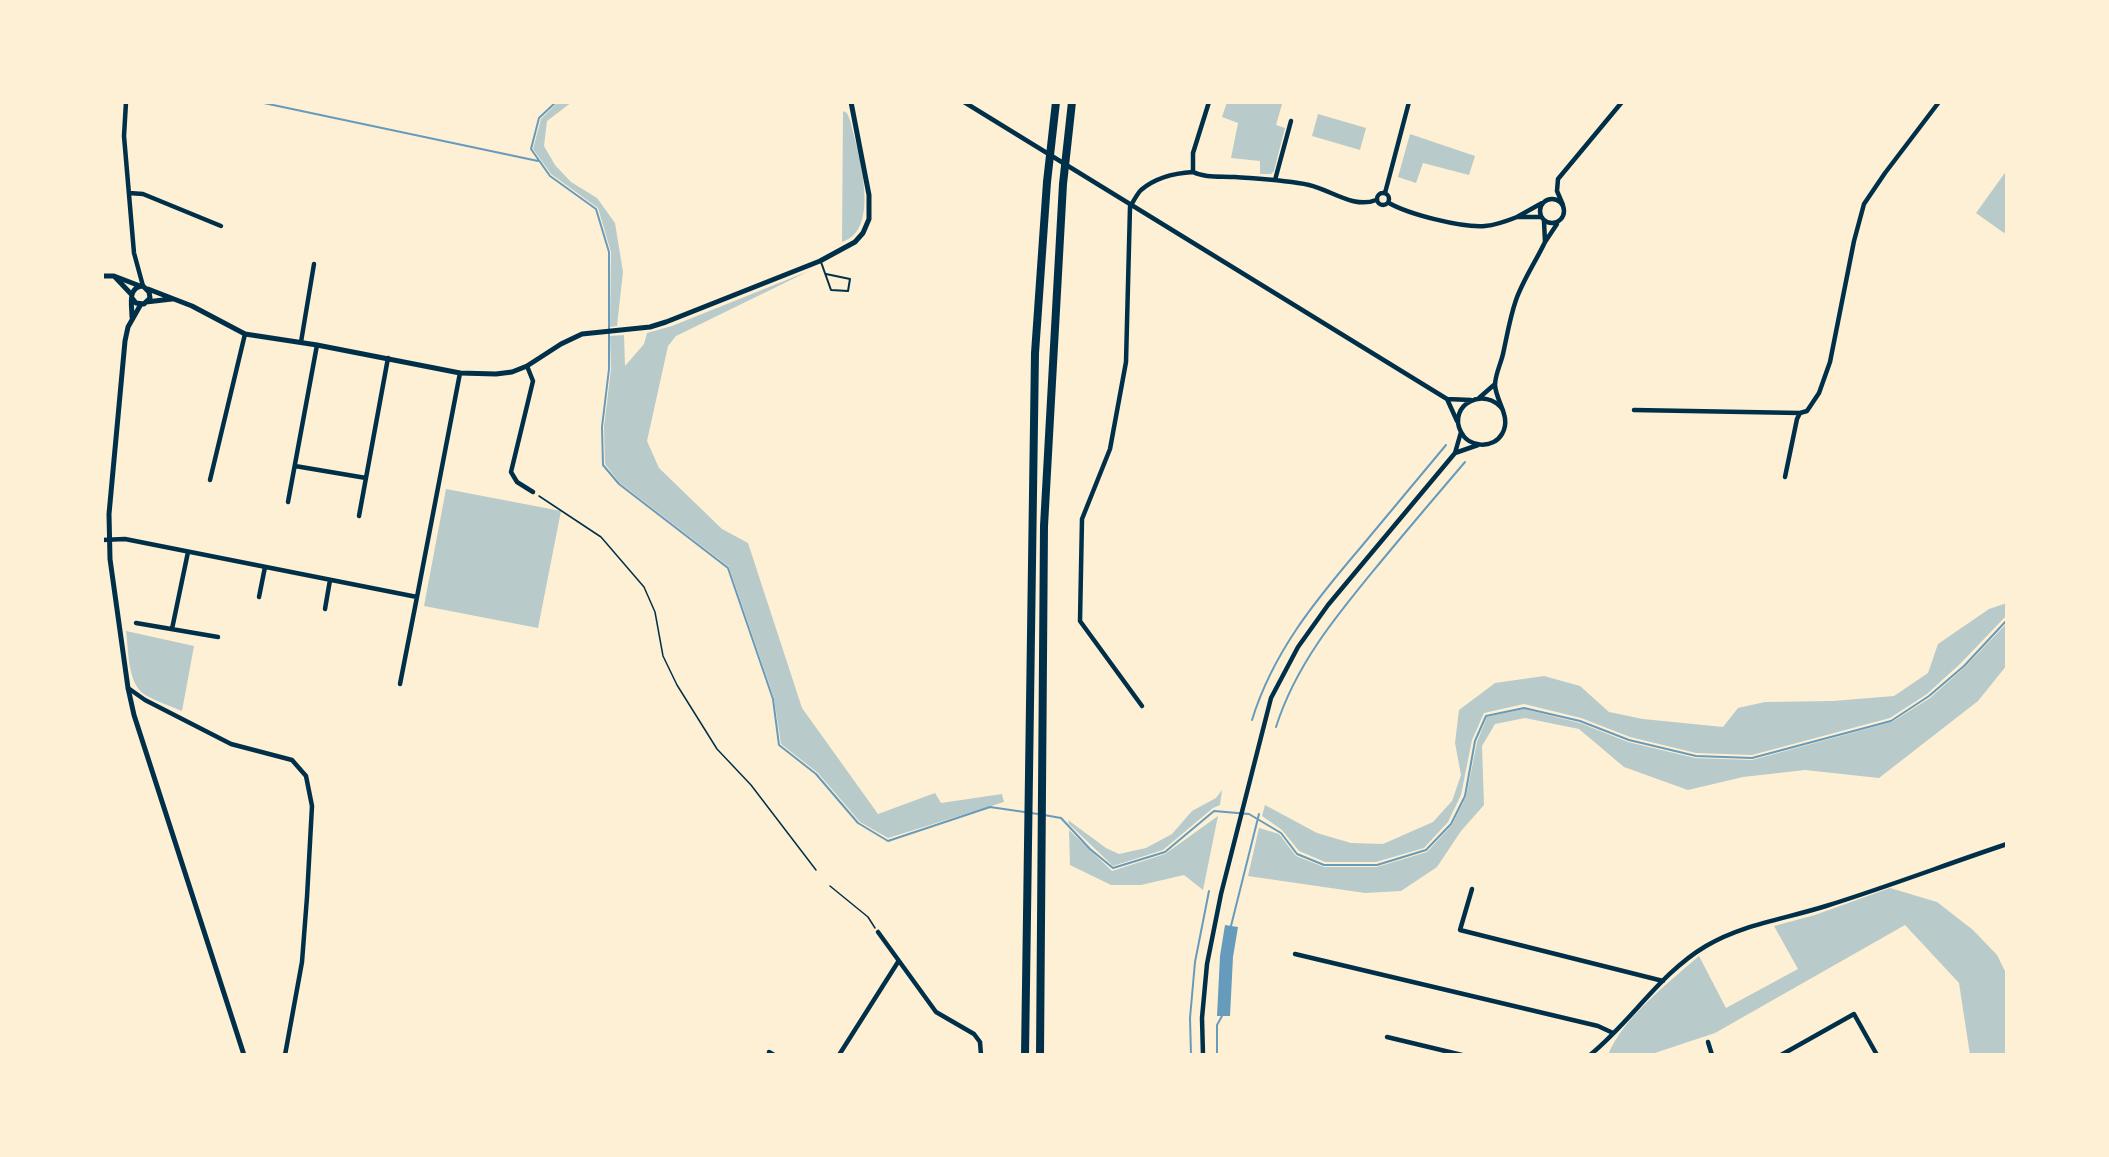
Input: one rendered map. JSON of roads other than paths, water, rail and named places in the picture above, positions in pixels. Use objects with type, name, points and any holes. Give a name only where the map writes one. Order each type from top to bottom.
[{"type":"highway","points":[[1025,1055],[1035,353],[1047,182],[1056,102]]},
{"type":"highway","points":[[1040,1055],[1044,526],[1063,184],[1072,102]]},
{"type":"street","points":[[126,102],[124,136],[134,253],[144,287],[150,298],[132,318],[128,327],[105,540],[134,715],[244,1055]]},
{"type":"street","points":[[102,276],[114,276],[192,306],[245,334],[318,345],[460,373],[512,372],[527,366],[561,344],[582,334],[650,327],[666,322],[820,261],[855,242],[863,233],[869,219],[869,195],[851,102]]},
{"type":"street","points":[[964,102],[1447,399],[1478,398],[1495,384]]},
{"type":"street","points":[[1193,172],[1193,153],[1209,102]]},
{"type":"street","points":[[1385,193],[1409,102]]},
{"type":"street","points":[[1455,453],[1493,442],[1499,438],[1505,425],[1495,384],[1516,300],[1545,242],[1564,213],[1557,191],[1558,179],[1622,102]]},
{"type":"street","points":[[1634,410],[1800,413],[1812,406],[1830,363],[1854,241],[1864,204],[1885,172],[1939,102]]},
{"type":"street","points":[[1275,180],[1291,121]]},
{"type":"street","points":[[1142,706],[1080,621],[1082,519],[1110,449],[1125,372],[1130,207],[1141,191],[1150,185],[1179,173],[1193,172],[1207,176],[1275,180],[1310,186],[1354,202],[1370,202],[1376,200],[1380,193],[1385,193]]},
{"type":"street","points":[[129,193],[143,194],[221,226]]},
{"type":"street","points":[[1385,193],[1390,199],[1389,203]]},
{"type":"street","points":[[1376,200],[1381,206],[1389,203],[1400,209],[1469,225],[1484,226],[1502,223],[1553,199],[1563,206]]},
{"type":"street","points":[[1542,203],[1539,210],[1545,242]]},
{"type":"street","points":[[1517,217],[1542,219],[1550,224],[1557,222]]},
{"type":"street","points":[[301,342],[314,264]]},
{"type":"street","points":[[114,276],[136,303],[174,299]]},
{"type":"street","points":[[132,318],[132,297],[135,288],[144,287]]},
{"type":"street","points":[[210,480],[245,334]]},
{"type":"street","points":[[288,502],[318,345]]},
{"type":"street","points":[[359,516],[388,358]]},
{"type":"street","points":[[527,366],[532,381],[511,472],[518,482],[533,492]]},
{"type":"street","points":[[400,684],[460,373]]},
{"type":"street","points":[[1478,398],[1493,400],[1503,410]]},
{"type":"street","points":[[1447,399],[1465,438],[1478,445]]},
{"type":"street","points":[[1458,425],[1461,410],[1471,400]]},
{"type":"street","points":[[1785,477],[1800,413]]},
{"type":"street","points":[[1203,1055],[1202,1018],[1207,964],[1221,894],[1272,698],[1298,647],[1328,605],[1455,453],[1461,432]]},
{"type":"street","points":[[295,466],[366,478]]},
{"type":"street","points":[[105,540],[125,539],[417,597]]},
{"type":"street","points":[[172,629],[188,552]]},
{"type":"street","points":[[259,597],[265,567]]},
{"type":"street","points":[[325,609],[330,580]]},
{"type":"street","points":[[136,623],[218,637]]},
{"type":"street","points":[[128,688],[145,700],[231,744],[292,760],[306,777],[312,806],[308,897],[302,962],[285,1055]]},
{"type":"street","points":[[1590,1055],[1690,957],[1725,936],[1750,926],[1824,907],[2007,844]]},
{"type":"street","points":[[1472,890],[1460,930],[1664,981]]},
{"type":"street","points":[[878,932],[936,1012],[974,1035],[980,1042],[981,1055]]},
{"type":"street","points":[[1295,954],[1598,1026],[1613,1033]]},
{"type":"street","points":[[838,1055],[898,962]]},
{"type":"street","points":[[1781,1055],[1854,1014],[1877,1055]]},
{"type":"street","points":[[1387,1037],[1462,1055]]},
{"type":"street","points":[[1708,1041],[1712,1055]]},
{"type":"lane","points":[[820,261],[831,290],[848,291],[850,279],[826,274]]},
{"type":"water","points":[[1225,925],[1238,927],[1233,957],[1230,1016],[1217,1016],[1220,956]]},
{"type":"waterway","points":[[259,102],[538,161]]},
{"type":"waterway","points":[[556,102],[539,118],[531,149],[550,176],[596,209],[609,252],[609,369],[602,427],[603,465],[619,484],[728,568],[773,699],[779,745],[816,774],[858,823],[888,841],[990,807],[1038,814]]},
{"type":"waterway","points":[[1252,720],[1271,672],[1297,628],[1328,587],[1446,445]]},
{"type":"waterway","points":[[1276,727],[1284,704],[1306,661],[1333,621],[1465,462]]},
{"type":"waterway","points":[[1044,815],[1061,818],[1090,849],[1113,868],[1165,852],[1214,811],[1249,814],[1281,833],[1297,854],[1324,865],[1377,865],[1426,850],[1451,824],[1465,796],[1475,741],[1486,716],[1524,708],[1580,721],[1629,740],[1696,756],[1752,758],[1891,721],[1929,696],[1964,666],[2007,620]]},
{"type":"waterway","points":[[1231,926],[1259,814]]},
{"type":"waterway","points":[[1191,1055],[1190,1018],[1195,962],[1209,891]]},
{"type":"waterway","points":[[1217,1055],[1217,1025],[1222,1016]]}]
